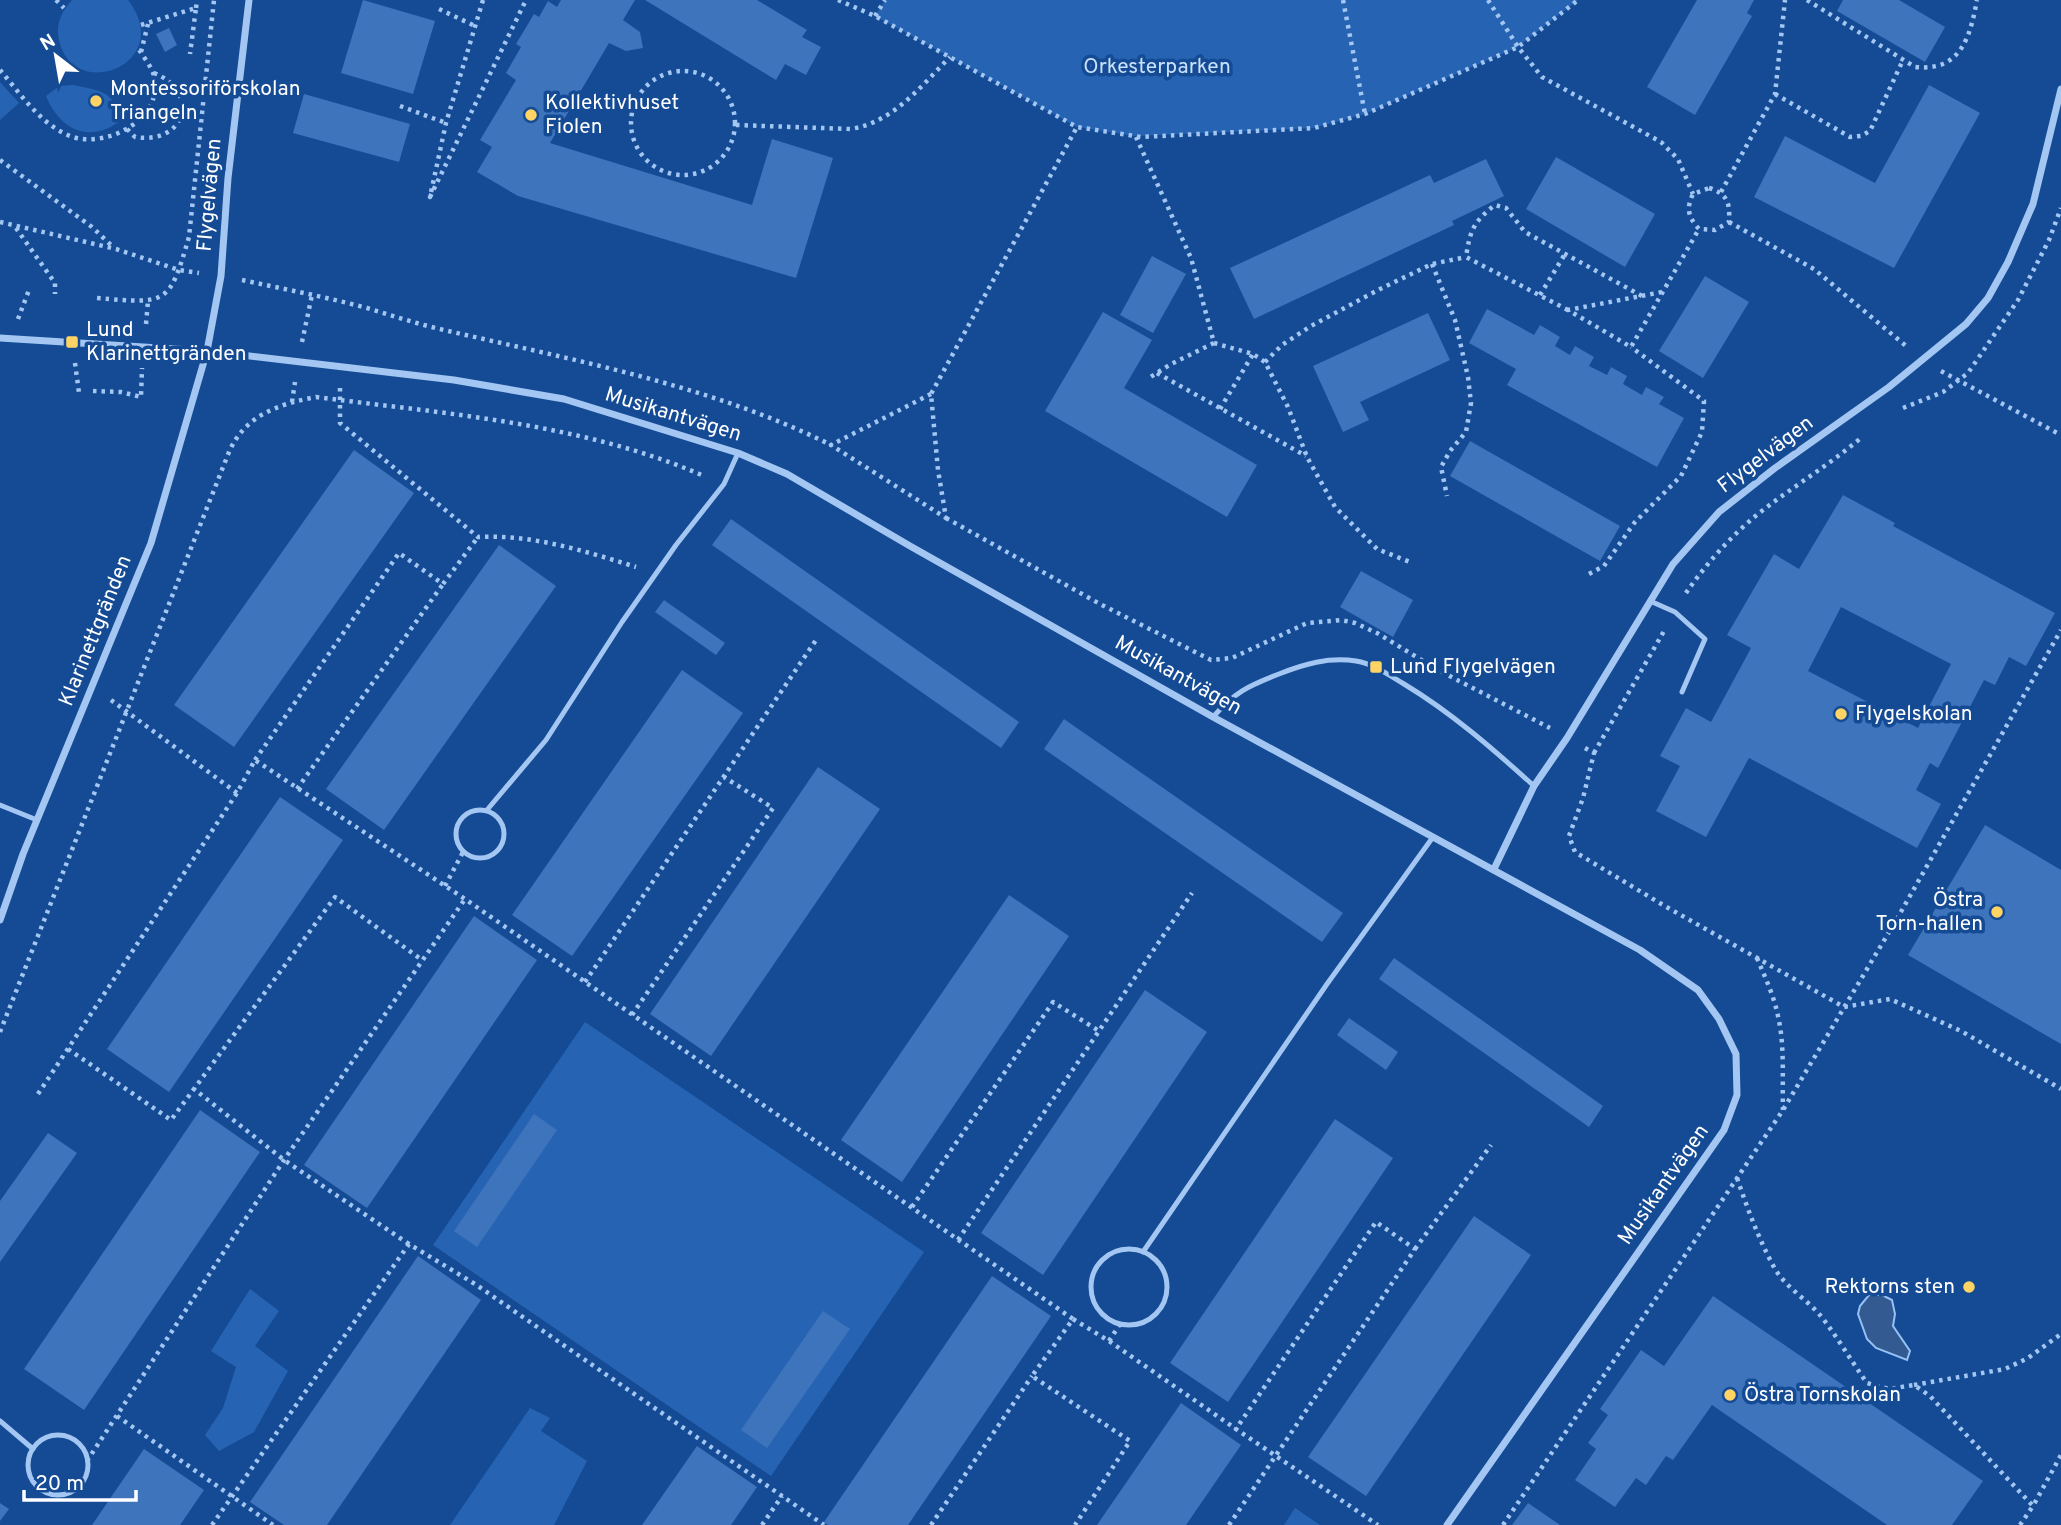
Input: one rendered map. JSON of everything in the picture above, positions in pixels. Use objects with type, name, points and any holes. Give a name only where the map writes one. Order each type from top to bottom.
[{"type":"street","name":"Flygelvägen","points":[[207,351],[221,276],[228,178],[249,0]]},
{"type":"street","name":"Flygelvägen","points":[[1494,869],[1534,786],[1567,738],[1673,564],[1719,512],[1775,468],[1889,387],[1966,324],[1988,298],[2008,262],[2033,204],[2061,89]]},
{"type":"street","name":"Musikantvägen","points":[[0,338],[207,351],[454,380],[564,399],[738,453],[787,474],[1213,717],[1640,950],[1698,990],[1720,1019],[1736,1054],[1737,1095],[1724,1130],[1447,1525]]},
{"type":"street","name":"Klarinettgränden","points":[[0,920],[37,820],[151,543],[207,351]]},
{"type":"lane","points":[[487,810],[546,740],[622,622],[724,484],[738,453]]},
{"type":"lane","points":[[1650,600],[1675,612],[1705,639],[1682,692]]},
{"type":"lane","points":[[1213,717],[1230,697],[1273,676],[1322,660],[1360,662],[1376,667],[1416,691],[1475,733],[1534,786]]},
{"type":"lane","points":[[0,805],[37,820]]},
{"type":"lane","points":[[487,810],[494,814],[503,827],[503,842],[493,855],[478,858],[463,852],[456,838],[458,822],[471,811],[487,810]]},
{"type":"lane","points":[[1143,1252],[1327,984],[1433,836]]},
{"type":"lane","points":[[1118,1251],[1143,1252],[1154,1259],[1162,1269],[1166,1280],[1166,1293],[1155,1315],[1145,1322],[1120,1324],[1109,1320],[1093,1301],[1092,1276],[1107,1256],[1118,1251]]},
{"type":"lane","points":[[0,1421],[33,1449]]},
{"type":"lane","points":[[60,1435],[79,1443],[85,1451],[87,1471],[78,1487],[61,1495],[51,1494],[35,1485],[28,1467],[33,1449],[49,1436],[60,1435]]},
{"type":"path","points":[[56,0],[64,8]]},
{"type":"path","points":[[190,54],[197,0]]},
{"type":"path","points":[[97,298],[148,301],[162,297],[172,288],[190,237],[214,0]]},
{"type":"path","points":[[483,0],[446,123],[430,197],[526,0]]},
{"type":"path","points":[[838,0],[875,16],[1077,127],[1135,136],[1314,128],[1365,114],[1518,47],[1578,0]]},
{"type":"path","points":[[875,16],[885,0]]},
{"type":"path","points":[[1489,0],[1518,47],[1542,77],[1661,142],[1678,159],[1693,194]]},
{"type":"path","points":[[1721,192],[1775,94],[1785,0]]},
{"type":"path","points":[[1807,0],[1915,67],[1929,69],[1950,59],[1966,45],[1977,0]]},
{"type":"path","points":[[1345,1],[1365,114]]},
{"type":"path","points":[[141,25],[196,8]]},
{"type":"path","points":[[439,9],[475,26]]},
{"type":"path","points":[[0,70],[43,119],[70,136],[88,140],[105,137],[127,129],[138,121],[154,97],[154,73],[140,50],[149,23]]},
{"type":"path","points":[[736,125],[850,129],[864,127],[881,120],[911,98],[950,57]]},
{"type":"path","points":[[1775,94],[1850,137],[1861,136],[1870,131],[1903,60]]},
{"type":"path","points":[[677,71],[695,72],[712,79],[725,91],[733,107],[736,125],[724,156],[712,167],[696,174],[680,176],[663,172],[644,157],[632,135],[631,119],[635,101],[645,86],[660,76],[677,71]]},
{"type":"path","points":[[127,129],[135,137],[155,138],[174,129],[180,121],[183,111],[181,96],[165,78],[154,73]]},
{"type":"path","points":[[400,106],[446,123]]},
{"type":"path","points":[[946,518],[938,470],[931,394],[1077,127]]},
{"type":"path","points":[[1135,136],[1191,258],[1214,343]]},
{"type":"path","points":[[0,160],[92,227],[116,248]]},
{"type":"path","points":[[1709,188],[1721,192],[1730,206],[1729,222],[1715,230],[1699,229],[1689,218],[1689,203],[1693,194],[1709,188]]},
{"type":"path","points":[[1466,257],[1469,235],[1478,218],[1494,205],[1506,208],[1525,232],[1642,296]]},
{"type":"path","points":[[1898,410],[1943,392],[1968,373],[2018,300],[2049,240],[2061,208]]},
{"type":"path","points":[[0,222],[116,248],[179,270],[221,276],[365,308],[416,324],[575,360],[681,388],[791,425],[831,445],[946,518],[1100,604],[1210,660],[1233,658],[1307,623],[1341,620],[1355,623],[1594,753]]},
{"type":"path","points":[[1729,222],[1814,269],[1922,359],[1959,382],[2061,435]]},
{"type":"path","points":[[15,227],[55,283],[55,294]]},
{"type":"path","points":[[1631,347],[1699,229]]},
{"type":"path","points":[[1540,295],[1565,254]]},
{"type":"path","points":[[1265,362],[1282,345],[1311,326],[1432,264],[1466,257],[1568,310],[1631,347],[1704,401],[1702,432],[1681,476],[1634,522],[1604,566],[1589,574]]},
{"type":"path","points":[[1432,264],[1455,320],[1472,403],[1466,432],[1441,467],[1447,496]]},
{"type":"path","points":[[1568,310],[1662,292]]},
{"type":"path","points":[[1149,378],[1214,343],[1253,354],[1265,362],[1288,407],[1307,457],[1335,507],[1377,549],[1410,562]]},
{"type":"path","points":[[1220,409],[1253,354]]},
{"type":"path","points":[[341,368],[340,423],[478,537],[505,536],[542,542],[657,573]]},
{"type":"path","points":[[1157,373],[1307,457]]},
{"type":"path","points":[[831,445],[931,394]]},
{"type":"path","points":[[0,1032],[235,438],[245,425],[264,412],[316,397],[554,429],[669,460],[724,484]]},
{"type":"path","points":[[1863,436],[1831,464],[1758,514],[1730,540],[1688,590],[1594,753],[1583,798],[1569,836],[1575,852],[1844,1006],[1890,999],[1961,1031],[2061,1089]]},
{"type":"path","points":[[297,789],[478,537]]},
{"type":"path","points":[[38,1094],[237,793],[255,760],[399,553],[443,584]]},
{"type":"path","points":[[1503,1525],[1783,1110],[1996,748],[2061,630]]},
{"type":"path","points":[[585,982],[816,640]]},
{"type":"path","points":[[93,686],[237,793]]},
{"type":"path","points":[[255,760],[465,899],[1073,1319],[1378,1525]]},
{"type":"path","points":[[632,1015],[773,808],[724,776]]},
{"type":"path","points":[[445,886],[463,852]]},
{"type":"path","points":[[958,1240],[1192,893]]},
{"type":"path","points":[[68,1049],[171,1120],[335,897],[422,960]]},
{"type":"path","points":[[87,1461],[285,1160],[465,899]]},
{"type":"path","points":[[1757,958],[1771,989],[1778,1017],[1782,1048],[1783,1110]]},
{"type":"path","points":[[912,1207],[1053,1002],[1099,1031]]},
{"type":"path","points":[[194,1089],[285,1160],[409,1244],[475,1284],[824,1525]]},
{"type":"path","points":[[1228,1525],[1415,1249],[1491,1145]]},
{"type":"path","points":[[1737,1178],[1756,1231],[1776,1270],[1789,1288],[1810,1304],[1824,1320],[1867,1383],[1889,1388],[2005,1369],[2028,1358],[2061,1334]]},
{"type":"path","points":[[1236,1429],[1376,1222],[1415,1249]]},
{"type":"path","points":[[212,1525],[409,1244]]},
{"type":"path","points":[[932,1525],[1073,1319]]},
{"type":"path","points":[[1109,1341],[1120,1324]]},
{"type":"path","points":[[1032,1376],[1130,1441],[1075,1525]]},
{"type":"path","points":[[1914,1385],[1930,1396],[2033,1506]]},
{"type":"path","points":[[117,1416],[273,1525]]},
{"type":"path","points":[[2020,1525],[2061,1455]]},
{"type":"path","points":[[762,1525],[782,1496]]},
{"type":"green space","points":[[72,0],[128,0],[140,23],[140,42],[131,58],[117,68],[100,72],[83,70],[68,59],[59,40],[58,29],[62,13]]},
{"type":"green space","name":"Orkesterparken","points":[[885,0],[1578,0],[1518,47],[1365,114],[1314,128],[1135,136],[1077,127],[875,16]]},
{"type":"green space","points":[[0,82],[19,103],[0,120]]},
{"type":"green space","points":[[73,85],[110,97],[123,119],[100,131],[89,132],[69,126],[52,108],[46,96],[59,86]]},
{"type":"green space","points":[[585,1022],[924,1252],[771,1476],[433,1245]]},
{"type":"green space","points":[[250,1289],[279,1311],[255,1346],[288,1371],[254,1432],[219,1451],[205,1435],[223,1408],[236,1367],[211,1351]]},
{"type":"green space","points":[[530,1408],[550,1418],[541,1431],[587,1461],[554,1525],[450,1525]]},
{"type":"green space","points":[[1295,1508],[1320,1525],[1284,1525]]},
{"type":"shaded area","points":[[1869,1295],[1882,1295],[1892,1300],[1895,1314],[1893,1326],[1910,1351],[1907,1360],[1876,1348],[1867,1339],[1858,1314],[1860,1306]]},
{"type":"building","points":[[363,0],[435,21],[413,94],[341,73]]},
{"type":"building","name":"Kollektivhuset Fiolen","points":[[561,0],[635,0],[623,20],[640,32],[643,48],[626,51],[609,43],[550,143],[752,205],[772,139],[833,158],[796,278],[518,196],[477,172],[492,147],[480,140],[516,80],[506,73],[521,47],[516,44],[534,14],[539,17],[548,1],[557,7]]},
{"type":"building","name":"Kollektivhuset Fiolen","points":[[645,0],[757,0],[807,30],[802,37],[821,47],[806,75],[785,64],[776,80]]},
{"type":"building","points":[[1697,0],[1754,0],[1747,13],[1752,16],[1695,115],[1647,87]]},
{"type":"building","points":[[1843,0],[1899,0],[1945,27],[1925,62],[1837,11]]},
{"type":"building","points":[[169,28],[177,45],[165,52],[156,34]]},
{"type":"building","points":[[1929,85],[1980,113],[1894,268],[1754,197],[1785,136],[1875,183]]},
{"type":"building","points":[[304,94],[410,124],[399,162],[293,133]]},
{"type":"building","points":[[1556,157],[1655,214],[1625,267],[1526,209]]},
{"type":"building","points":[[1486,159],[1504,196],[1452,221],[1454,225],[1254,319],[1230,268],[1430,175],[1434,183]]},
{"type":"building","points":[[1152,256],[1186,274],[1153,333],[1120,315]]},
{"type":"building","points":[[1705,276],[1749,302],[1703,378],[1659,351]]},
{"type":"building","points":[[1487,309],[1534,335],[1540,325],[1560,337],[1555,346],[1570,355],[1575,346],[1594,357],[1589,366],[1607,375],[1611,367],[1627,376],[1623,384],[1642,395],[1646,387],[1664,397],[1659,404],[1684,418],[1657,467],[1507,385],[1516,369],[1469,343]]},
{"type":"building","points":[[1103,312],[1152,340],[1124,388],[1257,465],[1227,517],[1045,411]]},
{"type":"building","points":[[1428,313],[1450,360],[1360,402],[1369,420],[1343,432],[1313,366]]},
{"type":"building","points":[[1470,441],[1620,526],[1600,561],[1450,476]]},
{"type":"building","points":[[354,450],[414,493],[234,747],[174,705]]},
{"type":"building","points":[[1843,495],[1895,523],[1893,526],[2055,613],[2026,666],[2009,657],[1995,685],[1984,680],[1938,768],[1930,763],[1916,790],[1941,804],[1917,848],[1749,758],[1706,837],[1656,811],[1680,766],[1660,756],[1686,708],[1711,722],[1751,648],[1727,635],[1774,554],[1799,569]],"holes":[[[1841,607],[1951,664],[1918,728],[1808,671]]]},
{"type":"building","points":[[731,519],[1019,722],[1001,748],[712,545]]},
{"type":"building","points":[[499,545],[556,586],[384,830],[326,789]]},
{"type":"building","points":[[1361,571],[1413,600],[1393,637],[1340,607]]},
{"type":"building","points":[[664,600],[725,643],[716,655],[655,612]]},
{"type":"building","points":[[682,670],[743,713],[572,956],[512,915]]},
{"type":"building","points":[[1064,719],[1343,913],[1322,942],[1044,749]]},
{"type":"building","points":[[818,767],[880,809],[711,1056],[650,1014]]},
{"type":"building","points":[[280,797],[343,840],[169,1092],[107,1049]]},
{"type":"building","name":"Östra Torn-hallen","points":[[1985,825],[2061,870],[2061,1044],[1908,955]]},
{"type":"building","points":[[1009,895],[1069,936],[902,1182],[841,1140]]},
{"type":"building","points":[[474,916],[537,960],[367,1208],[304,1165]]},
{"type":"building","points":[[1394,958],[1603,1106],[1589,1127],[1379,979]]},
{"type":"building","points":[[1145,990],[1207,1032],[1043,1275],[981,1233]]},
{"type":"building","points":[[1349,1018],[1398,1052],[1386,1070],[1337,1035]]},
{"type":"building","points":[[200,1110],[260,1152],[84,1410],[24,1369]]},
{"type":"building","points":[[534,1114],[557,1130],[477,1247],[454,1231]]},
{"type":"building","points":[[1335,1119],[1393,1158],[1228,1402],[1170,1363]]},
{"type":"building","points":[[48,1133],[77,1153],[0,1262],[0,1201]]},
{"type":"building","points":[[1474,1216],[1531,1255],[1366,1496],[1308,1457]]},
{"type":"building","points":[[418,1256],[481,1300],[327,1525],[284,1525],[250,1502]]},
{"type":"building","points":[[992,1276],[1051,1316],[908,1525],[828,1525],[824,1522]]},
{"type":"building","points":[[1713,1296],[1983,1481],[1952,1525],[1887,1525],[1712,1405],[1673,1460],[1666,1456],[1646,1485],[1636,1478],[1615,1507],[1575,1480],[1596,1449],[1588,1443],[1608,1415],[1600,1409],[1641,1350],[1664,1366]]},
{"type":"building","points":[[823,1311],[850,1329],[767,1448],[741,1430]]},
{"type":"building","points":[[1181,1403],[1241,1445],[1186,1525],[1097,1525]]},
{"type":"building","points":[[697,1446],[757,1487],[731,1525],[642,1525]]},
{"type":"building","points":[[144,1449],[204,1490],[180,1525],[92,1525]]},
{"type":"building","points":[[0,1503],[9,1509],[0,1521]]},
{"type":"building","points":[[1528,1503],[1560,1525],[1512,1525]]},
{"type":"place","name":"Montessoriförskolan Triangeln","points":[[96,101]]},
{"type":"place","name":"Kollektivhuset Fiolen","points":[[531,115]]},
{"type":"place","name":"Lund Klarinettgränden","points":[[72,342]]},
{"type":"place","name":"Lund Flygelvägen","points":[[1376,667]]},
{"type":"place","name":"Flygelskolan","points":[[1841,714]]},
{"type":"place","name":"Östra Torn-hallen","points":[[1997,912]]},
{"type":"place","name":"Rektorns sten","points":[[1969,1287]]},
{"type":"place","name":"Östra Tornskolan","points":[[1730,1395]]}]
